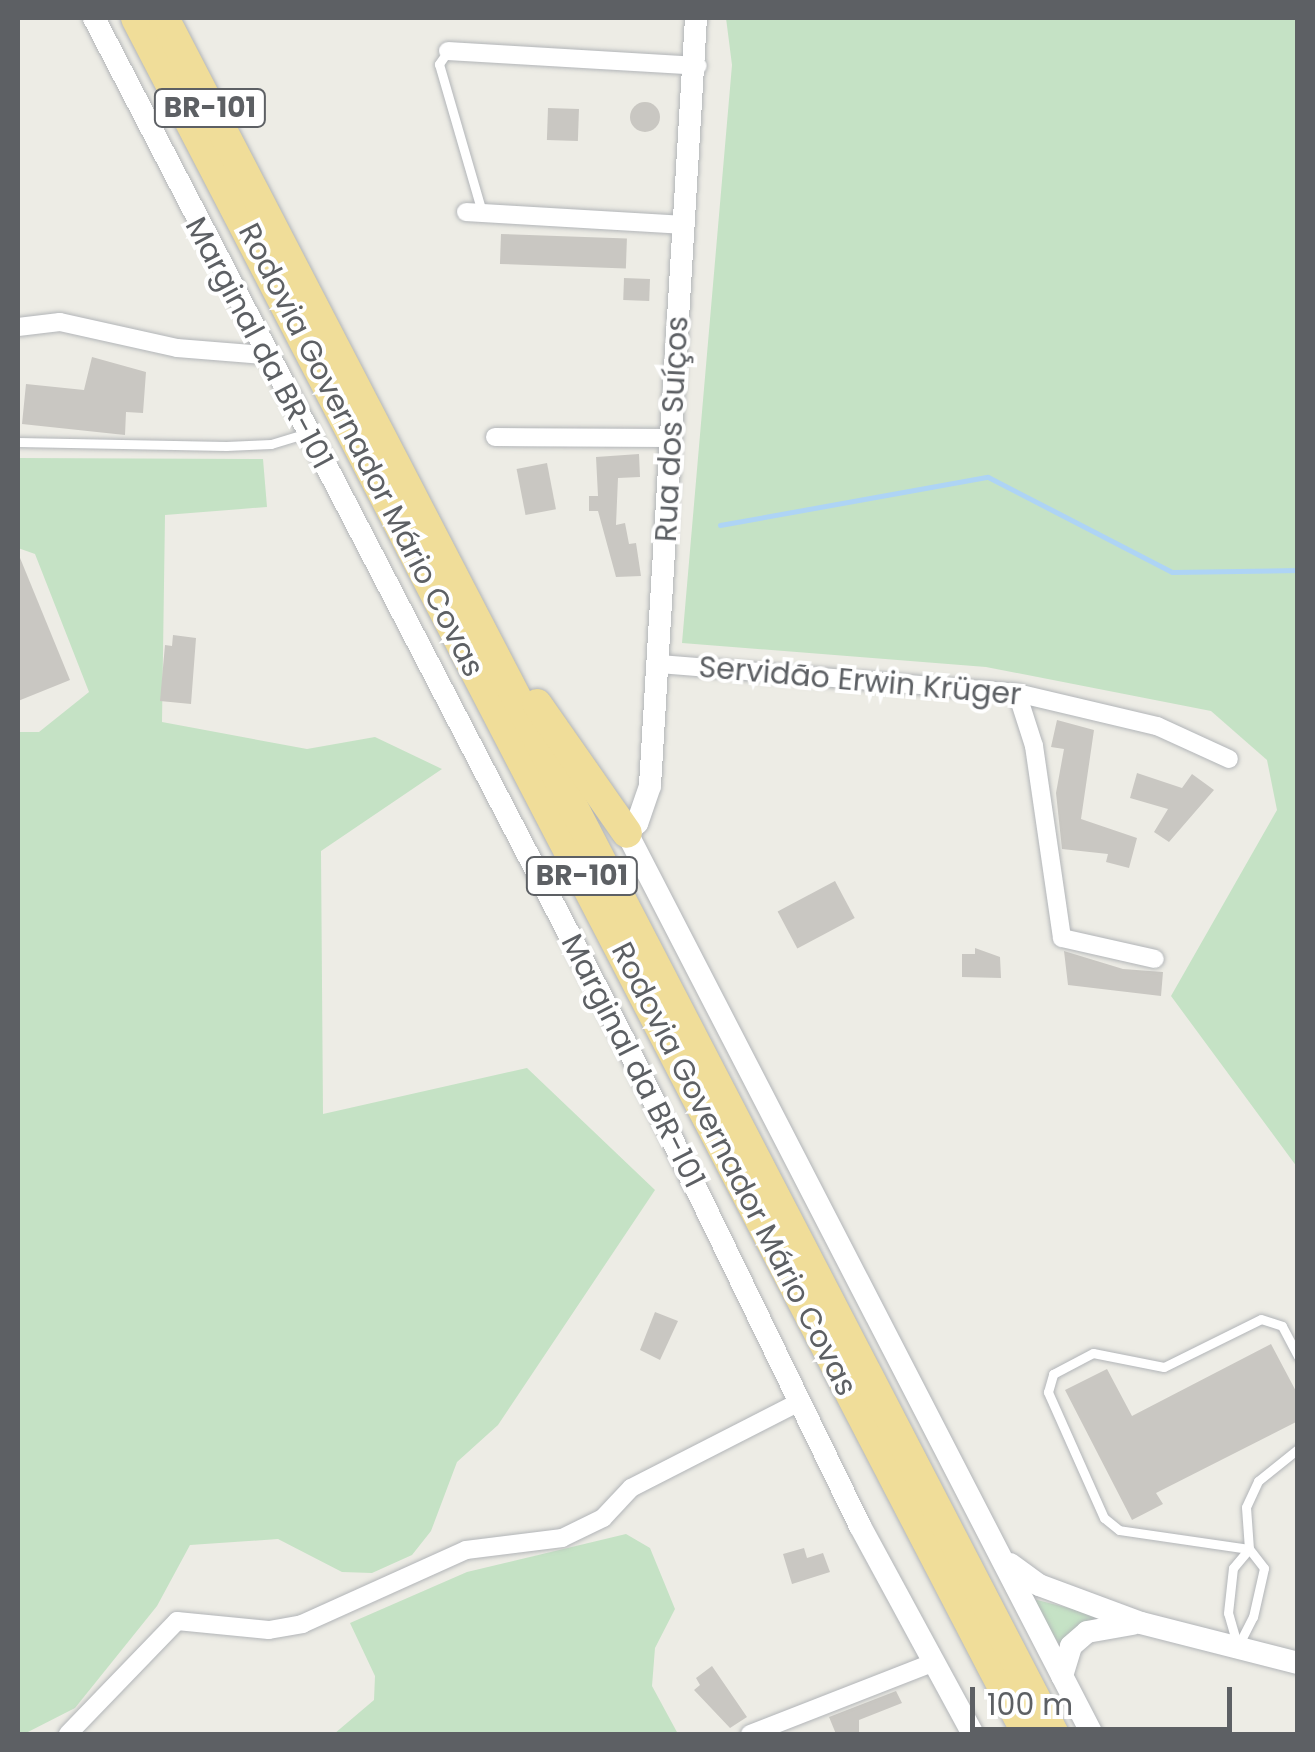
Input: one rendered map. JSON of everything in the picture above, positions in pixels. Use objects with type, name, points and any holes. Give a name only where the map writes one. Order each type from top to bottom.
[{"type":"highway","name":"Rodovia Governador Mário Covas","points":[[136,18],[1027,1734]]},
{"type":"highway","name":"Rodovia Governador Mário Covas","points":[[164,18],[1054,1734]]},
{"type":"highway","points":[[459,589],[627,833]]},
{"type":"main road","name":"Marginal da BR-101","points":[[94,18],[264,354],[624,1040],[799,1402],[973,1734]]},
{"type":"main road","name":"Rua dos Suíços","points":[[627,833],[638,823],[650,786],[670,438],[698,66],[696,18]]},
{"type":"main road","points":[[627,833],[1092,1734]]},
{"type":"main road","points":[[1003,1558],[1038,1585],[1141,1624],[1298,1664]]},
{"type":"main road","points":[[1062,1676],[1071,1646],[1087,1632],[1141,1624]]},
{"type":"street","points":[[448,51],[698,66]]},
{"type":"street","points":[[475,213],[685,225]]},
{"type":"street","points":[[18,327],[60,322],[177,348],[264,354]]},
{"type":"street","points":[[495,437],[670,438]]},
{"type":"street","name":"Servidão Erwin Krüger","points":[[659,664],[1017,694],[1126,716],[1229,760]]},
{"type":"street","points":[[1017,694],[1034,746],[1062,938],[1155,959]]},
{"type":"street","points":[[68,1734],[177,1622],[269,1630],[302,1624],[466,1550],[562,1538],[603,1518],[631,1488],[799,1402]]},
{"type":"street","points":[[750,1734],[932,1662]]},
{"type":"lane","points":[[448,51],[439,64],[475,213]]},
{"type":"lane","points":[[18,442],[226,446],[270,444],[306,433]]},
{"type":"lane","points":[[1249,1549],[1120,1530],[1104,1518],[1048,1392],[1053,1374],[1093,1353],[1118,1353],[1144,1366],[1164,1367],[1261,1319],[1282,1326],[1298,1356]]},
{"type":"lane","points":[[1237,1646],[1253,1617],[1264,1568],[1249,1549],[1246,1507],[1258,1481],[1298,1448]]},
{"type":"lane","points":[[1237,1646],[1228,1613],[1232,1568],[1249,1549]]},
{"type":"green space","points":[[726,18],[1297,18],[1297,1167],[1171,996],[1277,810],[1267,760],[1211,711],[986,667],[682,643],[732,65]]},
{"type":"green space","points":[[18,458],[263,459],[267,507],[165,515],[162,722],[307,749],[375,737],[442,769],[321,851],[323,1114],[527,1068],[655,1190],[498,1425],[457,1462],[431,1531],[412,1555],[372,1573],[342,1572],[278,1539],[190,1545],[157,1606],[75,1708],[24,1734],[18,1734],[18,732],[39,732],[89,692],[35,554],[18,548]]},
{"type":"green space","points":[[626,1534],[650,1548],[675,1609],[655,1648],[652,1686],[678,1734],[334,1734],[374,1700],[375,1676],[350,1623],[467,1572]]},
{"type":"green space","points":[[1029,1598],[1109,1618],[1059,1644]]},
{"type":"building","points":[[645,102],[656,106],[660,117],[656,128],[645,132],[634,128],[630,117],[634,106]]},
{"type":"building","points":[[548,108],[579,109],[578,141],[547,140]]},
{"type":"building","points":[[501,234],[627,238],[626,268],[500,264]]},
{"type":"building","points":[[624,278],[650,279],[649,301],[623,300]]},
{"type":"building","points":[[92,357],[146,372],[143,413],[126,412],[125,435],[22,424],[26,384],[84,390]]},
{"type":"building","points":[[639,454],[640,477],[618,478],[616,525],[625,523],[629,544],[636,543],[641,576],[616,577],[598,511],[589,511],[589,496],[598,496],[596,457]]},
{"type":"building","points":[[547,463],[556,509],[526,515],[517,469]]},
{"type":"building","points":[[18,553],[70,680],[18,701]]},
{"type":"building","points":[[173,635],[196,638],[191,704],[160,701],[165,645],[172,646]]},
{"type":"building","points":[[1057,720],[1094,730],[1081,819],[1137,838],[1129,868],[1106,862],[1108,854],[1062,849],[1056,793],[1064,749],[1051,747]]},
{"type":"building","points":[[1137,773],[1182,788],[1192,774],[1214,790],[1169,842],[1154,832],[1168,809],[1130,798]]},
{"type":"building","points":[[835,881],[855,918],[797,949],[778,912]]},
{"type":"building","points":[[975,948],[1000,957],[1001,978],[962,977],[962,954],[975,954]]},
{"type":"building","points":[[1064,951],[1123,969],[1163,972],[1161,996],[1068,985]]},
{"type":"building","points":[[655,1312],[678,1321],[660,1360],[640,1350]]},
{"type":"building","points":[[1271,1344],[1298,1395],[1298,1421],[1156,1493],[1163,1504],[1132,1520],[1065,1390],[1107,1369],[1132,1416]]},
{"type":"building","points":[[804,1548],[807,1558],[823,1553],[830,1572],[792,1584],[783,1554]]},
{"type":"building","points":[[712,1666],[747,1717],[730,1728],[694,1690],[700,1685],[696,1678]]},
{"type":"building","points":[[896,1691],[902,1703],[859,1720],[859,1734],[836,1734],[829,1717]]},
{"type":"waterway","points":[[720,525],[988,477],[1172,572],[1298,570]]}]
